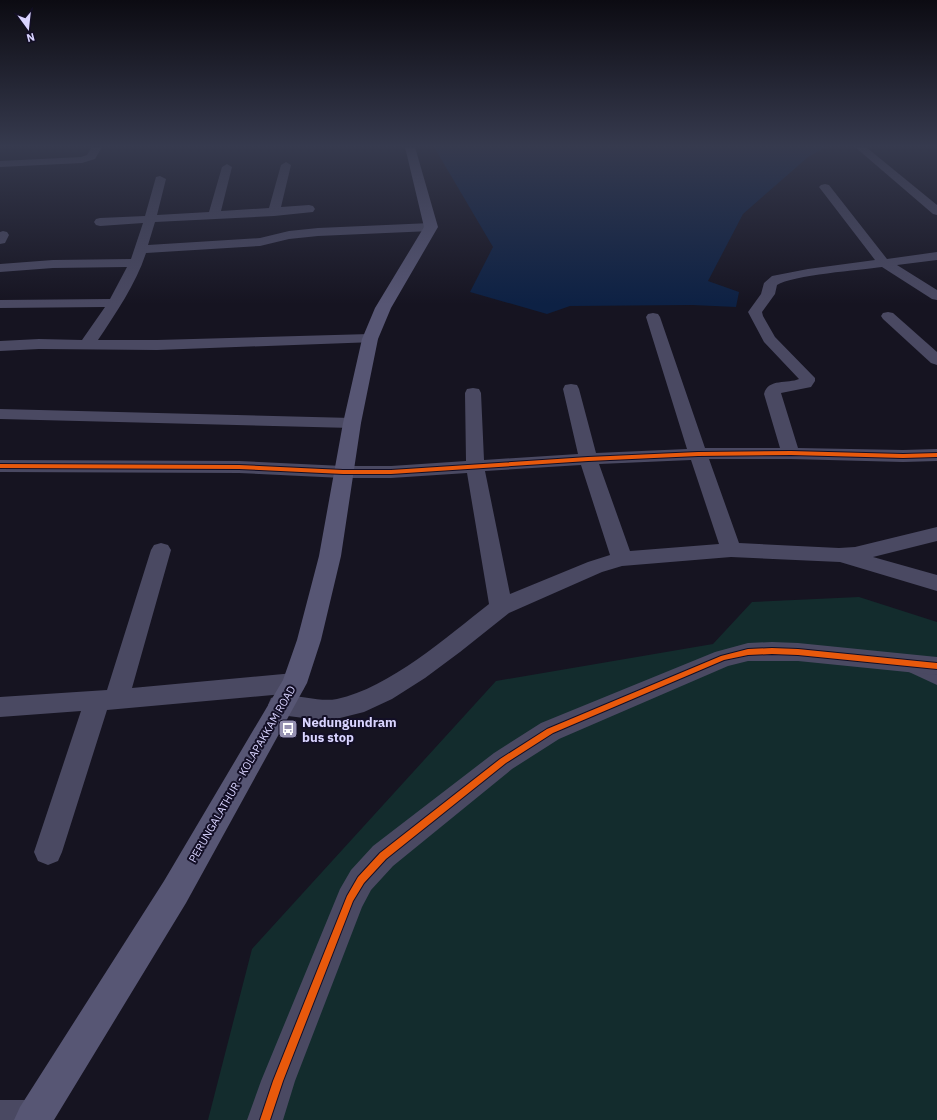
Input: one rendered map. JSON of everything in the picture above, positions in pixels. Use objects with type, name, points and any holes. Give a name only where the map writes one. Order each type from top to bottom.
[{"type":"main road","points":[[424,199],[431,227]]},
{"type":"main road","name":"PERUNGALATHUR - KOLAPAKKAM ROAD","points":[[33,1119],[175,892],[280,705],[294,683],[309,640],[330,556],[352,423],[370,339],[383,308],[431,227]]},
{"type":"street","points":[[87,344],[115,303],[136,263],[155,199]]},
{"type":"street","points":[[214,215],[218,199]]},
{"type":"street","points":[[274,212],[277,199]]},
{"type":"street","points":[[835,199],[883,262],[937,296]]},
{"type":"street","points":[[921,199],[937,212]]},
{"type":"street","points":[[100,222],[309,210]]},
{"type":"street","points":[[140,249],[260,242],[289,235],[318,232],[431,227]]},
{"type":"street","points":[[791,453],[772,394],[773,390],[776,388],[805,384],[807,381],[806,378],[769,338],[759,322],[755,312],[764,302],[771,283],[777,279],[883,262],[937,256]]},
{"type":"street","points":[[0,268],[53,264],[136,263]]},
{"type":"street","points":[[0,304],[115,303]]},
{"type":"street","points":[[888,316],[937,360]]},
{"type":"street","points":[[653,317],[731,550]]},
{"type":"street","points":[[0,346],[39,344],[157,345],[370,339]]},
{"type":"street","points":[[571,389],[588,459],[622,559]]},
{"type":"street","points":[[473,393],[475,467],[501,607]]},
{"type":"street","points":[[0,414],[352,423]]},
{"type":"street","points":[[0,466],[239,467],[343,472],[390,472],[588,459],[698,454],[791,453],[903,456],[937,455]]},
{"type":"street","points":[[280,705],[328,711],[355,705],[383,692],[417,671],[452,646],[501,607],[595,567],[622,559],[731,550],[839,555],[873,550],[937,534]]},
{"type":"street","points":[[48,852],[161,550]]},
{"type":"street","points":[[839,555],[935,584]]},
{"type":"street","points":[[265,1120],[278,1081],[350,899],[361,880],[383,856],[503,761],[550,731],[723,658],[748,652],[798,652],[901,664],[937,666]]},
{"type":"street","points":[[0,707],[106,700],[294,683]]},
{"type":"street","points":[[0,1118],[33,1119]]},
{"type":"lane","points":[[901,664],[937,680]]},
{"type":"green space","points":[[859,597],[937,622],[937,1120],[208,1120],[252,949],[496,681],[713,644],[752,602]]},
{"type":"water","points":[[465,199],[760,199],[743,214],[708,281],[739,292],[736,307],[692,305],[570,306],[547,314],[470,292],[493,247]]},
{"type":"cycle path","points":[[0,466],[239,467],[343,472],[391,472],[588,459],[698,454],[791,453],[903,456],[937,455]]},
{"type":"cycle path","points":[[265,1120],[278,1081],[350,899],[361,880],[383,856],[503,761],[550,731],[723,658],[748,652],[798,652],[937,666]]},
{"type":"place","name":"Nedungundram bus stop","points":[[288,729]]}]
